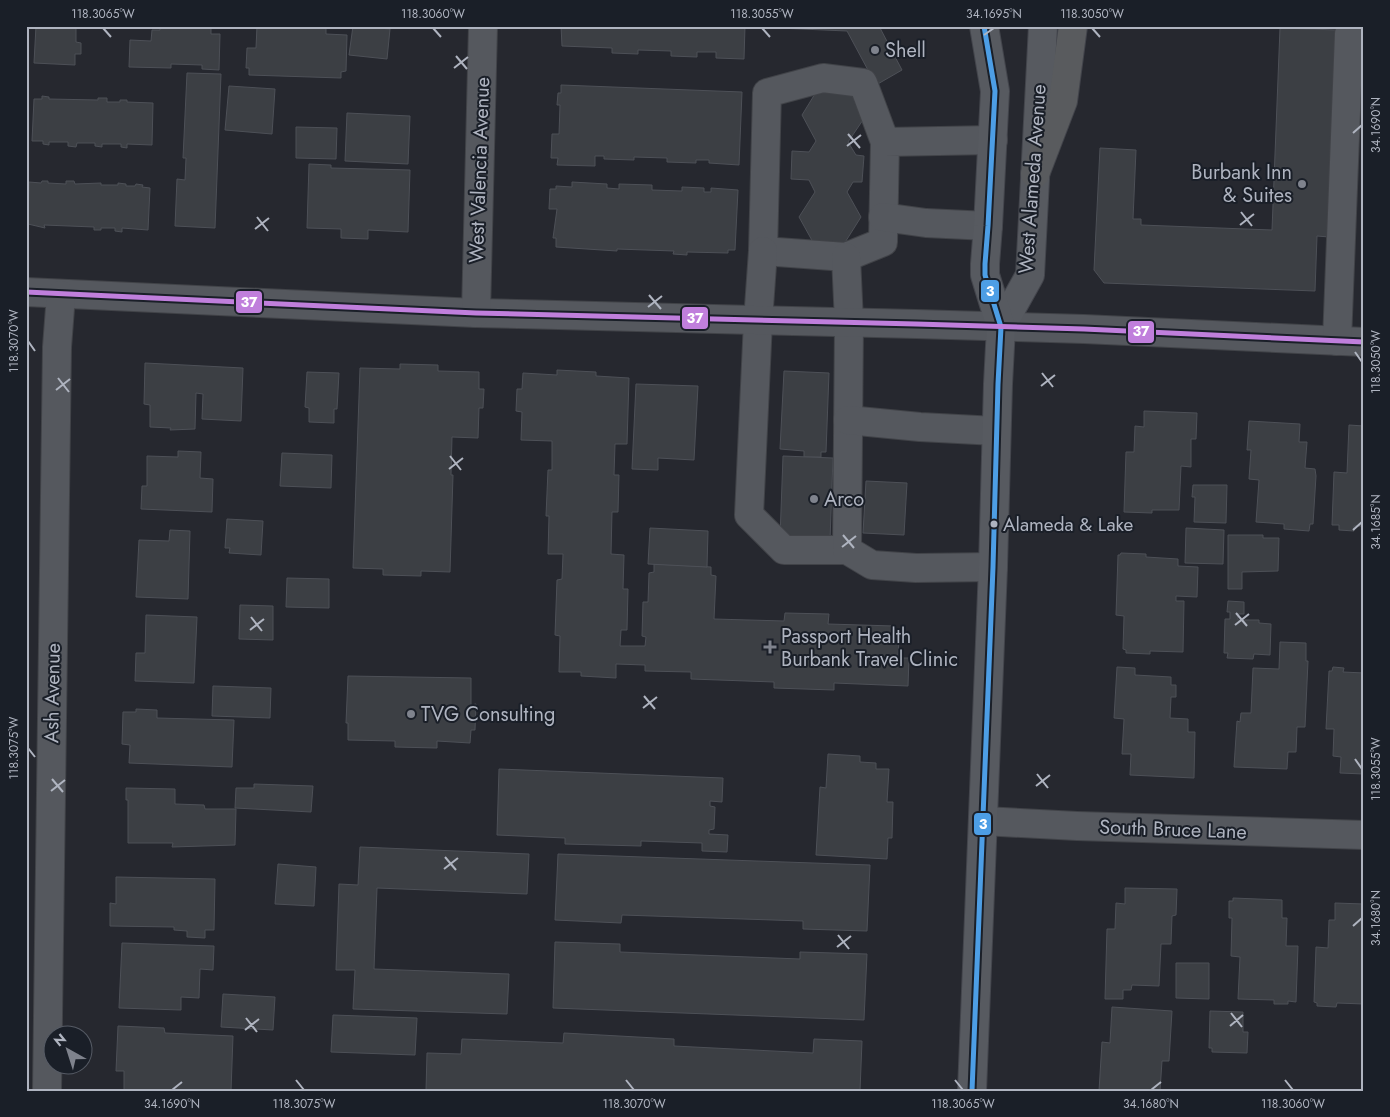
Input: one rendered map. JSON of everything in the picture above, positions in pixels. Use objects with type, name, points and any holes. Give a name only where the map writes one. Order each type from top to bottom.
[{"type":"highway","points":[[1035,174],[1063,101],[1074,26]]},
{"type":"main road","name":"West Alameda Avenue","points":[[972,1091],[1001,327],[985,275],[994,140],[995,91],[984,26]]},
{"type":"main road","name":"West Alameda Avenue","points":[[1001,327],[1030,275],[1043,26]]},
{"type":"street","name":"West Valencia Avenue","points":[[476,313],[483,26]]},
{"type":"street","points":[[1337,341],[1349,34]]},
{"type":"street","points":[[763,251],[846,256],[883,242],[885,142],[863,83],[822,78],[767,93],[763,251],[749,515],[784,550],[847,550],[872,565],[916,568],[993,567]]},
{"type":"street","points":[[885,142],[994,140]]},
{"type":"street","points":[[883,217],[926,223],[988,226]]},
{"type":"street","points":[[846,256],[848,322],[847,550]]},
{"type":"street","points":[[26,292],[476,313],[848,322],[1364,342]]},
{"type":"street","name":"Ash Avenue","points":[[47,1091],[56,347],[61,294]]},
{"type":"street","points":[[848,420],[920,427],[996,431]]},
{"type":"street","name":"South Bruce Lane","points":[[983,821],[1364,835]]},
{"type":"building","points":[[36,26],[76,26],[76,42],[81,43],[81,54],[75,54],[75,65],[34,63]]},
{"type":"building","points":[[160,26],[211,26],[211,34],[220,34],[219,70],[202,69],[202,65],[171,64],[171,68],[129,67],[130,40],[151,41],[152,30],[160,30]]},
{"type":"building","points":[[257,26],[326,28],[326,34],[347,35],[346,71],[341,72],[341,78],[249,75],[249,68],[246,68],[247,48],[256,48]]},
{"type":"building","points":[[353,26],[390,29],[387,59],[349,55]]},
{"type":"building","points":[[561,26],[745,26],[744,59],[716,58],[716,52],[697,52],[697,57],[671,56],[671,51],[638,50],[638,54],[612,53],[612,48],[562,46]]},
{"type":"building","name":"Shell","points":[[778,26],[879,26],[902,70],[876,85],[847,31],[778,28]]},
{"type":"building","name":"Burbank Inn & Suites","points":[[1280,28],[1337,30],[1329,237],[1317,236],[1315,291],[1104,283],[1094,270],[1100,148],[1136,150],[1133,219],[1141,219],[1141,225],[1272,230]]},
{"type":"building","points":[[187,73],[221,74],[215,228],[175,226],[177,179],[185,180],[186,158],[183,158]]},
{"type":"building","points":[[561,85],[742,92],[739,165],[709,163],[709,160],[696,160],[696,163],[667,162],[667,158],[634,157],[634,160],[604,159],[604,156],[595,156],[595,166],[557,165],[558,158],[551,158],[552,134],[559,134],[560,105],[557,105],[558,93],[561,93]]},
{"type":"building","points":[[229,86],[275,89],[272,134],[225,130]]},
{"type":"building","name":"Shell","points":[[818,89],[850,90],[865,117],[848,142],[856,155],[864,156],[862,182],[853,182],[847,192],[861,217],[844,244],[814,244],[799,217],[815,192],[809,180],[791,179],[792,151],[809,152],[816,141],[802,115]]},
{"type":"building","points":[[42,96],[49,97],[49,99],[98,100],[98,98],[107,98],[107,102],[127,100],[127,102],[153,103],[152,145],[127,144],[127,148],[121,147],[121,144],[102,144],[102,147],[95,146],[95,143],[77,143],[76,147],[68,146],[68,142],[49,142],[49,145],[43,144],[43,141],[32,141],[34,99],[42,99]]},
{"type":"building","points":[[347,113],[410,116],[408,164],[345,161]]},
{"type":"building","points":[[296,127],[337,128],[336,159],[296,158]]},
{"type":"building","points":[[309,164],[331,165],[331,168],[410,170],[408,232],[368,230],[368,239],[341,238],[341,229],[307,228]]},
{"type":"building","points":[[42,181],[66,184],[66,181],[74,181],[75,184],[101,183],[101,185],[118,185],[118,183],[126,184],[126,186],[135,186],[136,184],[150,188],[148,230],[122,228],[122,232],[115,231],[115,228],[94,230],[94,227],[44,225],[45,228],[28,224],[29,182],[41,183]]},
{"type":"building","points":[[572,182],[607,184],[607,188],[619,189],[619,184],[652,185],[652,190],[682,191],[682,187],[704,188],[704,192],[711,192],[711,188],[738,190],[735,250],[728,250],[728,253],[687,252],[687,255],[673,254],[674,251],[617,249],[617,251],[556,247],[556,238],[553,238],[557,209],[549,209],[550,189],[556,189],[556,186],[572,187]]},
{"type":"building","points":[[145,363],[243,368],[241,421],[202,419],[203,394],[196,393],[195,429],[170,430],[171,428],[150,427],[150,405],[144,404]]},
{"type":"building","points":[[400,364],[438,365],[438,371],[479,372],[479,389],[484,389],[483,408],[479,408],[478,438],[452,437],[451,475],[453,475],[450,572],[421,571],[421,576],[383,575],[383,569],[353,568],[360,368],[400,369]]},
{"type":"building","points":[[557,370],[596,372],[596,376],[629,378],[627,444],[615,444],[614,475],[619,475],[618,512],[612,512],[611,554],[624,555],[623,589],[628,589],[627,630],[621,630],[620,646],[645,646],[646,637],[642,636],[643,602],[648,602],[649,573],[654,572],[654,564],[711,567],[711,575],[716,576],[714,619],[784,621],[785,613],[829,614],[828,624],[894,626],[894,639],[899,639],[898,658],[909,658],[908,686],[834,683],[834,690],[774,688],[774,682],[691,679],[691,672],[645,671],[645,665],[616,664],[616,678],[581,676],[581,672],[559,672],[560,636],[555,635],[557,580],[562,579],[563,554],[548,554],[549,516],[546,516],[548,470],[552,470],[552,441],[521,440],[522,412],[516,411],[517,389],[522,389],[523,373],[557,375]]},
{"type":"building","points":[[784,371],[829,373],[826,452],[821,452],[821,457],[804,457],[804,451],[780,449]]},
{"type":"building","points":[[307,372],[339,373],[337,409],[334,409],[334,423],[309,422],[309,408],[305,407]]},
{"type":"building","points":[[636,384],[698,386],[694,460],[658,458],[658,470],[632,469]]},
{"type":"building","points":[[1144,411],[1197,413],[1196,439],[1191,439],[1191,467],[1181,466],[1179,510],[1152,510],[1152,513],[1124,512],[1126,452],[1134,452],[1135,426],[1144,427]]},
{"type":"building","points":[[1249,421],[1300,424],[1299,442],[1307,442],[1305,468],[1315,469],[1316,476],[1313,524],[1310,524],[1309,531],[1284,529],[1284,524],[1256,522],[1259,480],[1249,479],[1251,450],[1247,450]]},
{"type":"building","points":[[1349,425],[1364,426],[1364,526],[1354,526],[1354,531],[1339,530],[1339,525],[1332,525],[1334,472],[1347,473]]},
{"type":"building","points":[[178,451],[201,452],[200,478],[213,479],[212,512],[141,509],[142,486],[147,486],[147,456],[178,457]]},
{"type":"building","points":[[282,453],[332,455],[331,488],[280,486]]},
{"type":"building","points":[[783,456],[833,458],[830,540],[780,538]]},
{"type":"building","points":[[866,481],[907,483],[904,535],[863,533]]},
{"type":"building","points":[[1193,485],[1227,485],[1226,523],[1194,522],[1195,497],[1192,497]]},
{"type":"building","points":[[227,519],[263,521],[261,555],[229,553],[230,548],[225,548]]},
{"type":"building","points":[[650,528],[708,531],[707,567],[648,564]]},
{"type":"building","points":[[1186,528],[1224,530],[1223,564],[1185,563]]},
{"type":"building","points":[[170,530],[190,531],[188,599],[136,597],[139,540],[169,541]]},
{"type":"building","points":[[1228,535],[1263,535],[1263,538],[1279,538],[1278,571],[1242,572],[1242,589],[1228,589]]},
{"type":"building","points":[[1121,553],[1146,554],[1146,557],[1178,559],[1178,566],[1198,567],[1197,597],[1176,596],[1176,601],[1184,601],[1183,652],[1150,651],[1150,654],[1126,653],[1126,650],[1123,649],[1124,616],[1116,615],[1118,555]]},
{"type":"building","points":[[287,578],[329,579],[329,608],[286,607]]},
{"type":"building","points":[[1228,601],[1244,602],[1244,614],[1238,614],[1238,620],[1259,620],[1259,623],[1271,624],[1270,655],[1254,654],[1253,659],[1227,658],[1228,653],[1224,653],[1225,619],[1230,619],[1230,612],[1227,612]]},
{"type":"building","points":[[240,605],[273,606],[273,640],[239,639]]},
{"type":"building","points":[[146,615],[197,617],[194,683],[135,681],[136,653],[145,653]]},
{"type":"building","points":[[1280,642],[1306,643],[1306,661],[1308,661],[1305,727],[1297,727],[1296,752],[1288,752],[1287,769],[1234,767],[1237,721],[1240,722],[1241,713],[1251,713],[1253,668],[1279,669]]},
{"type":"building","points":[[1117,667],[1135,668],[1135,675],[1171,677],[1171,685],[1176,685],[1176,697],[1171,697],[1170,718],[1188,719],[1188,732],[1195,732],[1194,778],[1130,775],[1131,754],[1122,754],[1124,719],[1114,718]]},
{"type":"building","points":[[1333,667],[1344,668],[1343,672],[1364,673],[1364,774],[1340,773],[1341,757],[1333,756],[1334,729],[1326,729],[1329,671],[1332,671]]},
{"type":"building","name":"TVG Consulting","points":[[348,676],[471,678],[471,705],[476,704],[475,730],[471,730],[470,743],[437,741],[437,748],[395,747],[395,741],[348,740],[348,723],[346,723]]},
{"type":"building","points":[[213,686],[271,688],[270,718],[212,716]]},
{"type":"building","points":[[136,709],[157,710],[157,718],[234,720],[232,767],[129,763],[130,745],[122,744],[123,712],[136,712]]},
{"type":"building","points":[[828,754],[860,756],[860,762],[876,763],[876,769],[889,769],[887,802],[893,802],[892,838],[888,838],[887,859],[816,855],[820,787],[826,788]]},
{"type":"building","points":[[499,769],[723,778],[722,802],[710,801],[710,806],[715,807],[714,829],[709,830],[709,834],[728,835],[727,852],[702,851],[702,843],[641,841],[641,846],[565,844],[565,838],[497,835]]},
{"type":"building","points":[[254,784],[313,786],[311,812],[235,808],[236,788],[254,788]]},
{"type":"building","points":[[126,788],[175,789],[175,804],[204,805],[205,809],[236,809],[235,845],[172,847],[173,843],[128,843],[128,800],[126,800]]},
{"type":"building","points":[[360,847],[529,854],[527,894],[377,888],[374,969],[509,974],[507,1014],[353,1009],[355,970],[336,970],[339,884],[358,885]]},
{"type":"building","points":[[558,854],[870,865],[867,931],[803,929],[803,921],[622,915],[621,923],[555,920]]},
{"type":"building","points":[[278,864],[316,867],[314,906],[275,904]]},
{"type":"building","points":[[116,877],[215,879],[214,930],[205,930],[205,938],[187,937],[187,931],[174,930],[174,927],[110,926],[110,903],[116,904]]},
{"type":"building","points":[[1125,888],[1177,889],[1176,915],[1172,916],[1171,944],[1161,944],[1159,986],[1132,985],[1131,990],[1123,990],[1123,999],[1105,999],[1107,929],[1115,929],[1116,903],[1125,904]]},
{"type":"building","points":[[1233,898],[1282,900],[1282,918],[1287,918],[1286,946],[1298,946],[1296,1002],[1288,1001],[1288,1004],[1274,1004],[1274,1000],[1238,999],[1240,957],[1231,956],[1232,918],[1229,918],[1229,901],[1233,901]]},
{"type":"building","points":[[1335,903],[1364,904],[1364,1004],[1337,1003],[1336,1007],[1317,1006],[1317,1003],[1314,1002],[1316,947],[1328,948],[1329,920],[1335,920]]},
{"type":"building","points":[[555,942],[620,944],[620,952],[800,959],[800,952],[867,954],[864,1020],[553,1008]]},
{"type":"building","points":[[122,943],[214,946],[213,970],[200,969],[199,998],[181,997],[181,1010],[119,1008]]},
{"type":"building","points":[[1176,963],[1209,963],[1209,999],[1176,998]]},
{"type":"building","points":[[223,994],[275,997],[273,1030],[221,1027]]},
{"type":"building","points":[[1112,1007],[1172,1011],[1169,1061],[1162,1061],[1160,1091],[1099,1091],[1102,1042],[1110,1043]]},
{"type":"building","points":[[1210,1011],[1243,1012],[1243,1032],[1248,1032],[1247,1053],[1212,1052],[1212,1048],[1209,1048]]},
{"type":"building","points":[[333,1015],[417,1018],[415,1055],[331,1052]]},
{"type":"building","points":[[118,1026],[164,1028],[165,1033],[233,1036],[231,1091],[124,1091],[124,1071],[116,1071]]},
{"type":"building","points":[[564,1033],[674,1039],[674,1046],[813,1053],[814,1039],[862,1041],[860,1091],[426,1091],[427,1053],[461,1054],[462,1039],[563,1043]]},
{"type":"transit line","name":"3","points":[[972,1091],[1001,327],[985,275],[995,91],[984,26]]},
{"type":"transit line","name":"37","points":[[26,292],[476,313],[1084,329],[1364,342]]},
{"type":"place","name":"Shell","points":[[875,50]]},
{"type":"place","name":"Burbank Inn & Suites","points":[[1302,184]]},
{"type":"place","name":"Arco","points":[[814,499]]},
{"type":"place","name":"Alameda & Lake","points":[[994,524]]},
{"type":"place","name":"Passport Health Burbank Travel Clinic","points":[[770,647]]},
{"type":"place","name":"TVG Consulting","points":[[411,714]]}]
